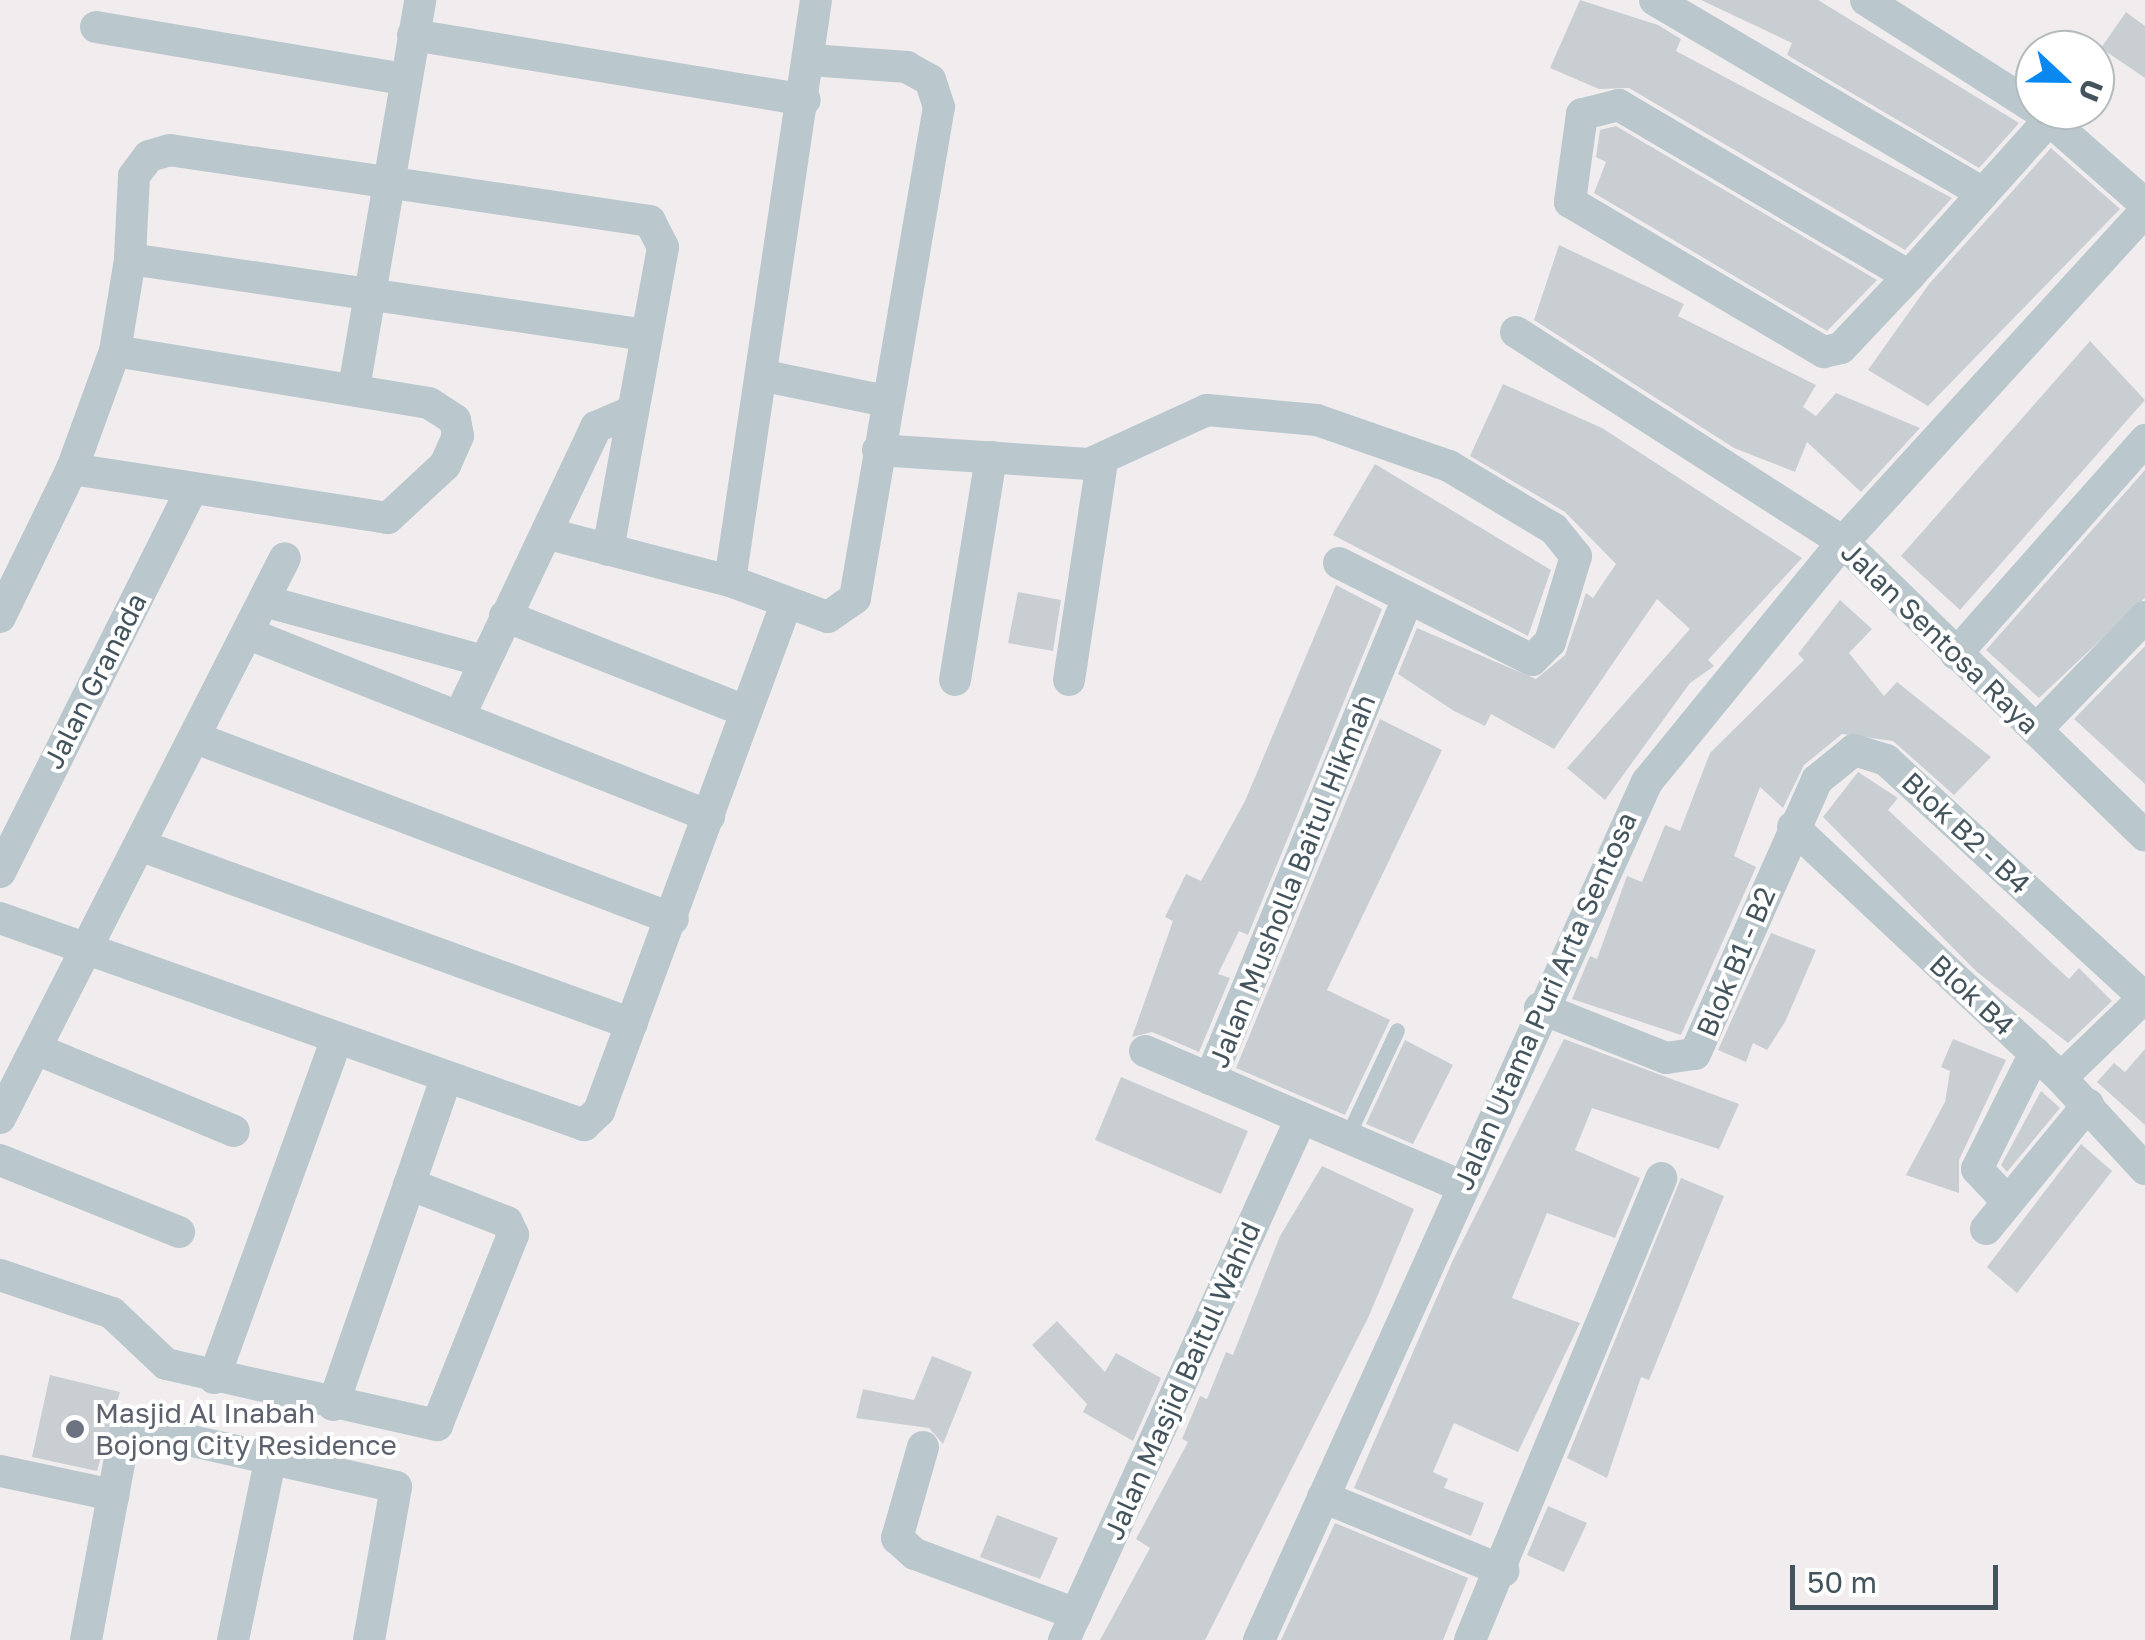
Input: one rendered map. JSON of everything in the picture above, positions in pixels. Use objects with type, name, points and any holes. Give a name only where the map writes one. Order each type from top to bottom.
[{"type":"street","points":[[354,388],[420,0]]},
{"type":"street","points":[[730,581],[805,100],[816,0]]},
{"type":"street","points":[[1655,0],[1983,193]]},
{"type":"street","points":[[1866,0],[2015,95]]},
{"type":"street","points":[[96,27],[404,79]]},
{"type":"street","points":[[413,34],[805,100]]},
{"type":"street","points":[[549,534],[730,581],[828,618],[854,598],[937,92],[907,67],[810,60]]},
{"type":"street","points":[[1909,276],[1619,105],[1593,105],[1578,122],[1566,186],[1576,208],[1814,348],[1841,348],[1909,276],[1983,193],[2028,130]]},
{"type":"street","points":[[2060,130],[2145,208]]},
{"type":"street","points":[[0,617],[9,575],[72,469],[115,350],[130,260],[134,176],[159,152],[388,176],[650,221],[663,247],[608,550]]},
{"type":"street","name":"Jalan Utama Puri Arta Sentosa","points":[[1259,1640],[1540,1008],[1646,782],[1843,542],[2145,208]]},
{"type":"street","points":[[130,260],[646,335]]},
{"type":"street","name":"Jalan Sentosa Raya","points":[[1516,332],[1843,542],[2036,730],[2139,818]]},
{"type":"street","points":[[72,469],[388,518],[404,513],[454,452],[456,420],[429,403],[115,350]]},
{"type":"street","points":[[764,376],[886,401]]},
{"type":"street","points":[[1069,680],[1102,463],[1127,440],[1207,410],[1317,420],[1449,466],[1554,529],[1576,556],[1550,642],[1532,660],[1340,563]]},
{"type":"street","points":[[459,717],[505,616],[549,534],[596,427],[633,411]]},
{"type":"street","points":[[1956,654],[2145,440]]},
{"type":"street","points":[[878,450],[1102,463]]},
{"type":"street","points":[[956,680],[991,458]]},
{"type":"street","name":"Jalan Granada","points":[[0,872],[191,490]]},
{"type":"street","points":[[0,1118],[268,602],[285,558]]},
{"type":"street","name":"Jalan Musholla Baitul Hikmah","points":[[1408,598],[1210,1079],[1300,1121],[1461,1186]]},
{"type":"street","points":[[268,602],[483,661]]},
{"type":"street","points":[[0,918],[336,1044],[584,1124],[599,1111],[786,604]]},
{"type":"street","points":[[505,616],[745,711]]},
{"type":"street","points":[[2036,730],[2145,616]]},
{"type":"street","points":[[249,634],[709,816]]},
{"type":"street","points":[[196,738],[673,919]]},
{"type":"street","name":"Blok B2 - B4","points":[[1793,827],[1836,760],[1875,754],[2145,997]]},
{"type":"street","name":"Blok B1 - B2","points":[[1540,1008],[1666,1058],[1695,1054],[1793,827]]},
{"type":"street","name":"Blok B4","points":[[1793,827],[2061,1078],[2145,1169]]},
{"type":"street","points":[[142,846],[632,1024]]},
{"type":"street","points":[[2061,1078],[2145,997]]},
{"type":"street","points":[[214,1378],[336,1044]]},
{"type":"street","points":[[36,1049],[234,1131]]},
{"type":"street","points":[[1145,1051],[1210,1079]]},
{"type":"street","points":[[2008,1202],[1977,1169],[2035,1053]]},
{"type":"street","points":[[332,1405],[445,1082]]},
{"type":"street","points":[[1986,1228],[2088,1105]]},
{"type":"street","name":"Jalan Masjid Baitul Wahid","points":[[1070,1627],[1300,1121]]},
{"type":"street","points":[[0,1160],[178,1232]]},
{"type":"street","points":[[1470,1640],[1504,1571],[1661,1178]]},
{"type":"street","points":[[0,1275],[94,1305],[150,1356],[214,1378],[428,1427],[444,1418],[513,1234],[507,1222],[409,1184]]},
{"type":"street","points":[[86,1640],[126,1426],[271,1456],[396,1488],[369,1640]]},
{"type":"street","points":[[923,1448],[897,1538],[915,1554],[1070,1627]]},
{"type":"street","points":[[232,1640],[271,1456]]},
{"type":"street","points":[[0,1472],[112,1494]]},
{"type":"street","points":[[1323,1497],[1504,1571]]},
{"type":"lane","points":[[1346,1139],[1397,1030]]},
{"type":"building","points":[[1580,0],[1658,25],[1681,39],[1676,51],[1952,198],[1905,250],[1629,88],[1599,89],[1550,68]]},
{"type":"building","points":[[1701,0],[1818,0],[2015,121],[2015,128],[1979,168],[1787,55],[1792,43]]},
{"type":"building","points":[[2126,12],[2145,26],[2145,78],[2115,58],[2114,30]]},
{"type":"building","points":[[1616,126],[1877,280],[1827,331],[1594,193],[1606,162],[1596,157],[1600,130]]},
{"type":"building","points":[[2051,148],[2120,209],[1928,406],[1868,370],[1929,284]]},
{"type":"building","points":[[1559,245],[1684,304],[1678,316],[1816,385],[1803,407],[1816,416],[1836,393],[1920,428],[1861,492],[1807,442],[1795,472],[1734,448],[1534,320]]},
{"type":"building","points":[[2090,341],[2145,400],[1960,610],[1901,556]]},
{"type":"building","points":[[1503,384],[1602,428],[1802,558],[1708,660],[1714,666],[1690,683],[1605,800],[1567,768],[1690,629],[1657,599],[1554,749],[1491,714],[1485,726],[1454,711],[1398,674],[1417,628],[1536,679],[1565,655],[1586,593],[1593,598],[1616,564],[1565,512],[1470,456]]},
{"type":"building","points":[[1375,464],[1551,570],[1528,636],[1333,535]]},
{"type":"building","points":[[2145,470],[2145,598],[2039,698],[1986,650]]},
{"type":"building","points":[[1336,585],[1382,609],[1248,935],[1239,931],[1218,974],[1230,978],[1199,1052],[1152,1032],[1132,1037],[1173,921],[1165,917],[1186,874],[1201,881],[1245,801]]},
{"type":"building","points":[[1018,592],[1061,600],[1053,651],[1008,643]]},
{"type":"building","points":[[1840,600],[1872,629],[1849,653],[1884,696],[1897,682],[1991,757],[1954,795],[1893,741],[1842,734],[1804,765],[1783,808],[1760,787],[1734,856],[1756,867],[1681,1035],[1572,999],[1590,956],[1597,959],[1627,876],[1642,882],[1665,825],[1680,831],[1710,753],[1804,660],[1798,654]]},
{"type":"building","points":[[2145,646],[2145,784],[2074,719]]},
{"type":"building","points":[[1380,719],[1442,750],[1327,990],[1390,1020],[1345,1115],[1236,1068]]},
{"type":"building","points":[[1858,772],[1898,798],[1888,810],[2069,979],[2079,968],[2112,1001],[2068,1043],[1977,972],[1823,817]]},
{"type":"building","points":[[1771,933],[1816,950],[1785,1022],[1767,1050],[1753,1043],[1746,1062],[1718,1050]]},
{"type":"building","points":[[1564,1039],[1739,1104],[1719,1149],[1592,1108],[1575,1150],[1640,1178],[1615,1238],[1547,1213],[1512,1298],[1580,1323],[1518,1452],[1454,1423],[1433,1472],[1448,1479],[1444,1488],[1484,1503],[1471,1536],[1354,1488],[1453,1260]]},
{"type":"building","points":[[1953,1039],[2006,1060],[1959,1160],[1959,1193],[1906,1175],[1945,1102],[1950,1071],[1941,1067]]},
{"type":"building","points":[[1405,1040],[1453,1065],[1413,1144],[1366,1124]]},
{"type":"building","points":[[2145,1049],[2145,1125],[2097,1082],[2114,1063],[2125,1072]]},
{"type":"building","points":[[1121,1077],[1248,1131],[1221,1194],[1095,1140]]},
{"type":"building","points":[[2041,1091],[2060,1108],[2007,1172],[2001,1165]]},
{"type":"building","points":[[2081,1144],[2112,1171],[2017,1293],[1987,1267]]},
{"type":"building","points":[[1322,1166],[1414,1209],[1368,1318],[1205,1640],[1100,1640],[1150,1548],[1136,1539],[1188,1442],[1182,1439],[1200,1396],[1207,1399],[1226,1352],[1233,1355],[1280,1236]]},
{"type":"building","points":[[1681,1178],[1724,1196],[1649,1380],[1641,1377],[1607,1478],[1567,1458]]},
{"type":"building","points":[[1057,1321],[1105,1372],[1116,1353],[1161,1378],[1133,1441],[1083,1412],[1087,1404],[1032,1345]]},
{"type":"building","points":[[932,1356],[972,1372],[943,1444],[929,1428],[856,1418],[863,1389],[914,1400]]},
{"type":"building","name":"Masjid Al Inabah Bojong City Residence","points":[[50,1375],[120,1392],[97,1471],[32,1457]]},
{"type":"building","points":[[1548,1506],[1587,1523],[1564,1572],[1527,1555]]},
{"type":"building","points":[[997,1515],[1058,1538],[1040,1579],[980,1557]]},
{"type":"building","points":[[1335,1523],[1468,1578],[1443,1640],[1281,1640]]},
{"type":"place","name":"Masjid Al Inabah Bojong City Residence","points":[[75,1429]]}]
